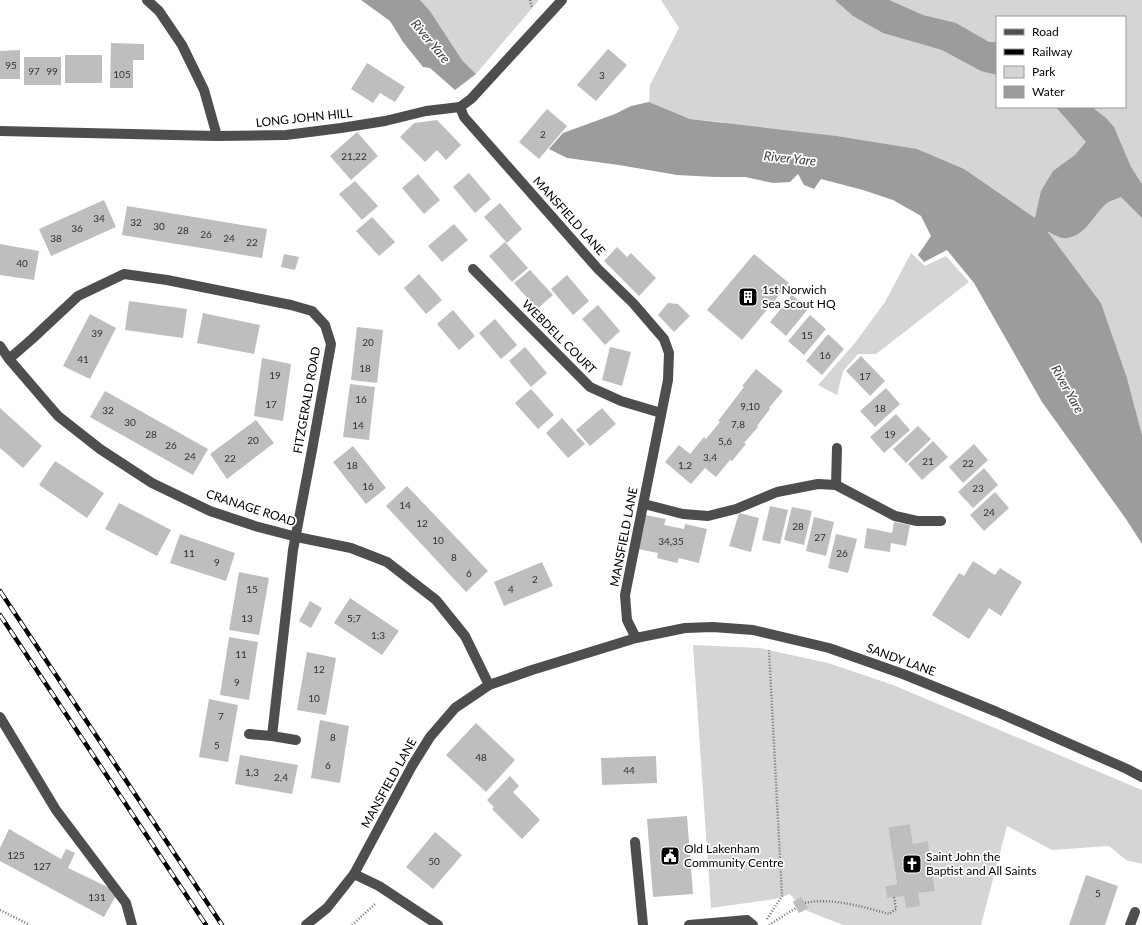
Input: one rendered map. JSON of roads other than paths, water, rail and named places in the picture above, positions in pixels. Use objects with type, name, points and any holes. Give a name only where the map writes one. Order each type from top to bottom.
[{"type":"street","points":[[147,0],[159,11],[182,45],[204,90],[217,136]]},
{"type":"street","name":"LONG JOHN HILL","points":[[0,131],[217,136],[279,135],[348,127],[385,121],[426,111],[460,107],[471,99],[562,0]]},
{"type":"street","name":"MANSFIELD LANE","points":[[306,925],[327,908],[354,874],[412,766],[430,737],[455,708],[489,685],[636,638],[627,620],[625,595],[668,380],[669,353],[664,338],[633,303],[598,269],[521,182],[464,117],[460,107]]},
{"type":"street","name":"WEBDELL COURT","points":[[473,269],[590,387],[621,401],[662,413]]},
{"type":"street","name":"FITZGERALD ROAD","points":[[9,359],[78,296],[124,274],[167,280],[290,305],[312,311],[325,325],[330,344],[297,527],[297,537],[293,550],[272,736]]},
{"type":"street","name":"CRANAGE ROAD","points":[[0,346],[9,359],[58,416],[100,449],[152,483],[210,511],[255,526],[297,537],[351,548],[387,562],[436,600],[466,636],[489,685]]},
{"type":"street","points":[[836,485],[837,448]]},
{"type":"street","points":[[644,504],[683,514],[708,516],[736,509],[777,492],[818,484],[836,485],[895,516],[917,521],[941,521]]},
{"type":"street","name":"SANDY LANE","points":[[636,638],[685,628],[713,627],[753,630],[829,648],[902,674],[997,712],[1142,777]]},
{"type":"street","points":[[0,717],[56,810],[126,903],[132,925]]},
{"type":"street","points":[[249,734],[296,740]]},
{"type":"street","points":[[635,842],[643,925]]},
{"type":"street","points":[[354,874],[379,886],[438,925]]},
{"type":"street","points":[[1130,925],[1135,912]]},
{"type":"street","points":[[689,925],[747,920],[753,925]]},
{"type":"water","name":"River Yare","points":[[361,0],[420,0],[430,11],[462,60],[476,74],[455,90],[430,68],[423,67],[403,42],[390,21]]},
{"type":"water","points":[[835,0],[889,0],[923,15],[956,23],[989,42],[996,42],[996,75],[981,71],[942,50],[883,33],[853,16]]},
{"type":"water","name":"River Yare","points":[[649,102],[690,119],[836,136],[917,149],[964,169],[1035,218],[1041,191],[1053,171],[1075,155],[1086,142],[1057,108],[1093,108],[1106,118],[1114,127],[1131,167],[1142,184],[1142,218],[1121,197],[1110,201],[1102,207],[1085,228],[1074,236],[1062,238],[1047,231],[1101,303],[1127,378],[1142,435],[1142,544],[1126,519],[1042,402],[974,283],[947,250],[924,262],[918,255],[931,236],[921,216],[893,200],[821,179],[814,189],[804,185],[798,174],[790,182],[773,183],[745,177],[677,175],[567,158],[549,149],[563,133],[615,114],[631,106]]},
{"type":"railway","points":[[0,591],[222,925]]},
{"type":"railway","points":[[0,615],[206,925]]},
{"type":"place","name":"1st Norwich Sea Scout HQ","points":[[748,297]]},
{"type":"place","name":"Old Lakenham Community Centre","points":[[670,856]]},
{"type":"place","name":"Saint John the Baptist and All Saints","points":[[912,864]]}]
